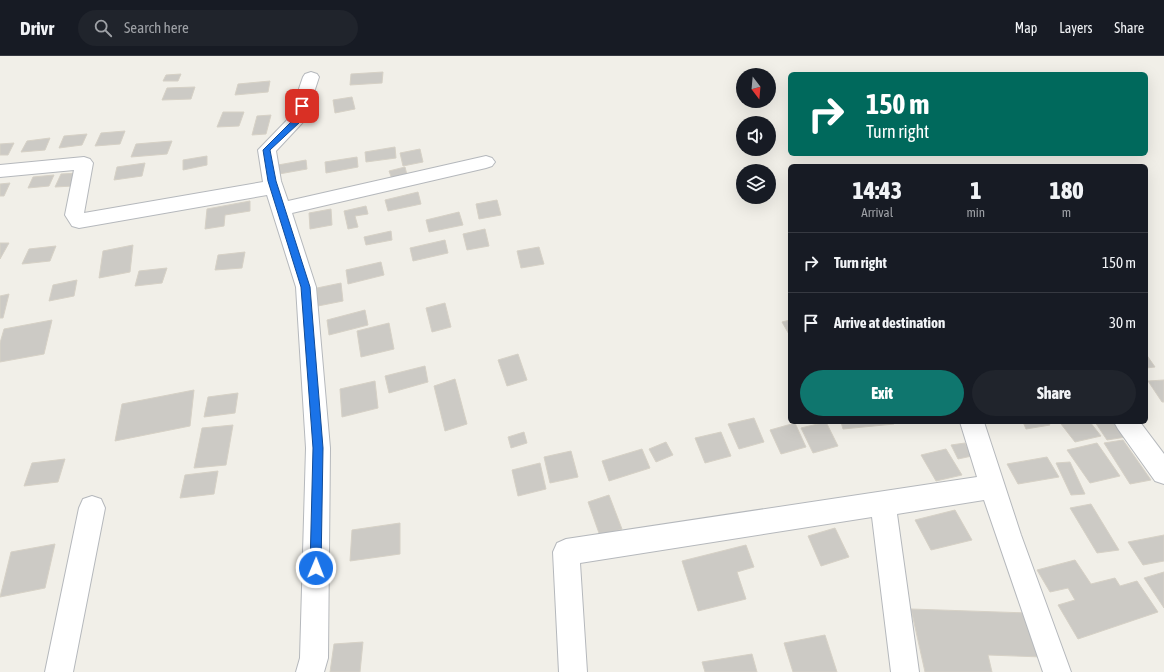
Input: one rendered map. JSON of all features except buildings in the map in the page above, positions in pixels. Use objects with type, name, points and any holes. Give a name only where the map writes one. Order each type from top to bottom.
[{"type":"street","points":[[310,672],[314,658],[318,448],[306,287],[274,187],[267,150],[298,120],[311,76]]},
{"type":"street","points":[[281,209],[486,162]]},
{"type":"street","points":[[0,171],[84,163],[74,215],[79,221],[274,187]]},
{"type":"street","points":[[973,424],[1008,536],[1057,672]]},
{"type":"street","points":[[1128,424],[1162,466]]},
{"type":"street","points":[[573,672],[566,552],[992,487]]},
{"type":"street","points":[[883,503],[905,672]]},
{"type":"street","points":[[59,672],[92,508]]},
{"type":"route","points":[[302,106],[298,120],[267,150],[272,181],[306,287],[318,448],[316,568]]}]
